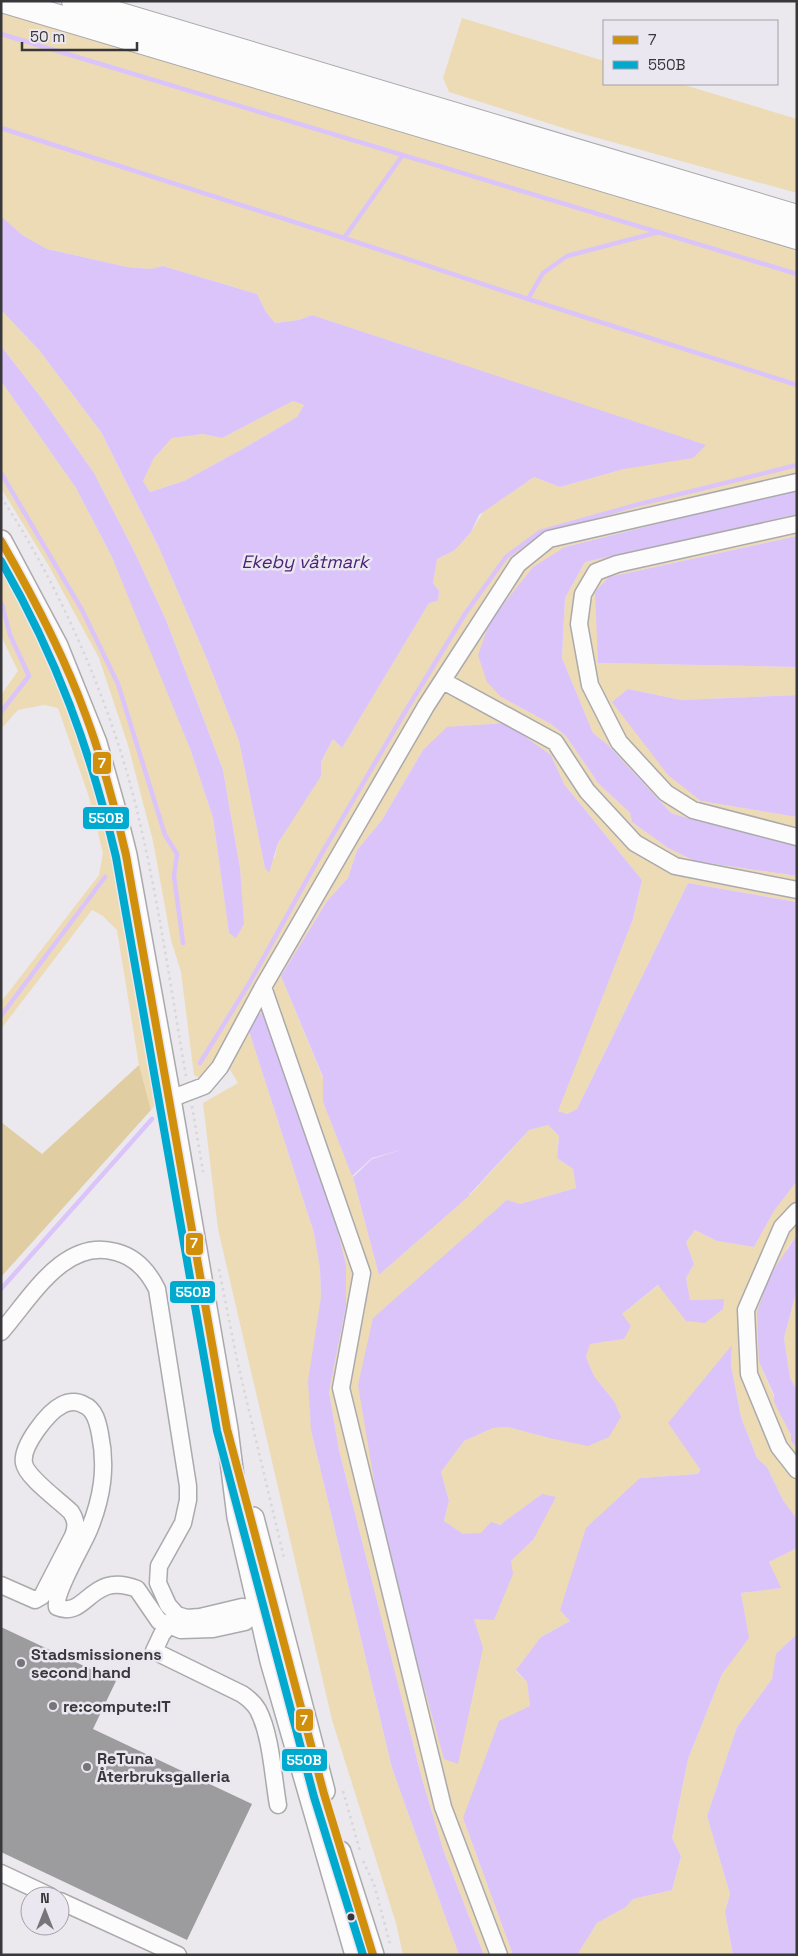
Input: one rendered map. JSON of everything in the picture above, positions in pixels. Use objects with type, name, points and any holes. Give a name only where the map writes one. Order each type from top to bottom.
[{"type":"highway","points":[[5,1],[797,238]]},
{"type":"highway","points":[[74,1],[797,217]]},
{"type":"main road","points":[[1,541],[57,646],[96,743],[126,855],[180,1095],[238,1517],[268,1608],[339,1848],[382,1953]]},
{"type":"main road","points":[[268,1608],[274,1670],[356,1955]]},
{"type":"lane","points":[[180,1095],[204,1086],[220,1067],[263,987],[443,681],[518,564],[549,539],[797,482]]},
{"type":"lane","points":[[797,524],[617,564],[596,572],[582,594],[579,624],[590,685],[620,742],[666,793],[693,810],[797,837]]},
{"type":"lane","points":[[443,681],[555,742],[587,791],[635,843],[675,866],[797,890]]},
{"type":"lane","points":[[263,987],[362,1273],[341,1388],[443,1807],[499,1955]]},
{"type":"lane","points":[[797,1210],[782,1227],[746,1310],[749,1374],[778,1447],[797,1470]]},
{"type":"lane","points":[[1,1332],[55,1269],[69,1258],[85,1252],[97,1249],[120,1253],[133,1259],[151,1276],[157,1289],[188,1486],[188,1500],[182,1523],[159,1566],[160,1589],[168,1605],[172,1621],[154,1652],[242,1694],[258,1709],[264,1728],[278,1805]]},
{"type":"lane","points":[[35,1600],[42,1596],[76,1528],[75,1519],[71,1512],[30,1474],[24,1462],[26,1445],[54,1411],[70,1402],[84,1404],[90,1408],[100,1432],[105,1474],[92,1520],[58,1593],[57,1607]]},
{"type":"lane","points":[[75,1519],[92,1520]]},
{"type":"lane","points":[[1,1585],[35,1600],[69,1610],[100,1589],[118,1583],[137,1589],[142,1593],[153,1614],[193,1631],[245,1622],[268,1608]]},
{"type":"lane","points":[[1,1873],[29,1886]]},
{"type":"lane","points":[[70,1905],[178,1955]]},
{"type":"path","points":[[1,496],[57,596],[119,746],[140,819],[180,1095],[204,1178]]},
{"type":"path","points":[[218,1264],[237,1360],[286,1566]]},
{"type":"path","points":[[342,1789],[364,1862],[374,1884],[382,1953]]},
{"type":"shaded area","points":[[1,11],[797,246],[797,489],[565,547],[501,697],[551,724],[566,736],[598,783],[630,813],[632,822],[668,848],[695,861],[797,876],[797,902],[688,883],[577,1109],[567,1114],[557,1111],[633,919],[642,880],[564,784],[551,755],[506,723],[423,750],[382,820],[357,850],[348,878],[327,901],[281,976],[323,1078],[323,1102],[353,1177],[379,1275],[470,1195],[529,1130],[548,1125],[559,1136],[557,1158],[573,1169],[576,1188],[520,1204],[373,1318],[474,1619],[511,1561],[533,1540],[542,1494],[494,1528],[473,1535],[463,1534],[444,1521],[449,1501],[441,1472],[464,1441],[493,1428],[508,1427],[549,1438],[614,1401],[594,1376],[586,1357],[590,1344],[624,1339],[622,1314],[659,1285],[686,1320],[724,1299],[690,1300],[686,1278],[694,1264],[686,1242],[695,1230],[717,1241],[754,1247],[774,1211],[797,1181],[797,1235],[787,1248],[759,1362],[791,1436],[791,1441],[797,1448],[797,1519],[783,1500],[767,1467],[757,1458],[741,1417],[731,1365],[732,1346],[698,1474],[640,1478],[570,1621],[541,1637],[516,1671],[527,1682],[530,1706],[463,1818],[513,1955],[484,1955],[444,1852],[422,1779],[339,1450],[329,1392],[346,1306],[346,1265],[331,1204],[249,1031],[314,1233],[320,1269],[321,1297],[311,1430],[392,1768],[459,1955],[403,1955],[396,1923],[332,1720],[218,1229],[203,1103],[238,1083],[229,1068],[199,1078],[194,1075],[181,972],[171,940],[153,841],[128,745],[99,658],[49,566],[1,488],[1,381],[76,488],[112,557],[150,647],[191,751],[213,818],[229,933],[243,923],[240,868],[223,770],[166,620],[135,553],[94,473],[43,400],[1,346],[1,310],[39,350],[101,432],[159,548],[206,657],[239,741],[265,868],[275,857],[278,843],[333,739],[342,748],[429,603],[438,601],[439,591],[433,583],[437,559],[455,550],[471,532],[483,512],[534,477],[560,487],[624,469],[436,356],[312,315],[299,320],[275,323],[266,312],[257,294],[163,266],[150,269],[127,267],[47,249],[22,235],[1,218]]},
{"type":"shaded area","points":[[462,18],[603,61],[603,85],[684,85],[797,119],[797,193],[576,132],[449,92],[443,78]]},
{"type":"shaded area","points":[[293,401],[304,405],[297,417],[184,481],[150,492],[143,481],[154,458],[172,438],[203,434],[222,438]]},
{"type":"shaded area","points":[[797,514],[797,536],[609,577],[598,663],[797,667],[797,695],[681,700],[628,689],[701,801],[797,817],[797,843],[696,821],[671,813],[607,744],[593,733],[562,658],[565,598],[585,562]]},
{"type":"shaded area","points":[[1,563],[52,660],[90,764],[112,845],[157,1103],[151,1110],[139,1065],[117,930],[103,916],[92,910],[1,1029],[1,1002],[99,875],[103,853],[89,797],[58,708],[44,705],[18,710],[1,729],[1,695],[18,671],[1,636]]},
{"type":"shaded area","points":[[139,1065],[151,1110],[1,1277],[1,1122],[42,1154]]},
{"type":"shaded area","points":[[797,1289],[797,1390],[790,1378],[784,1338]]},
{"type":"shaded area","points":[[797,1548],[797,1634],[777,1654],[772,1679],[737,1727],[707,1816],[730,1894],[725,1912],[733,1955],[577,1955],[597,1923],[626,1907],[633,1899],[672,1890],[681,1856],[672,1838],[688,1759],[722,1674],[748,1638],[741,1593],[780,1588],[769,1562]]},
{"type":"water","name":"Ekeby våtmark","points":[[2,217],[22,235],[47,249],[127,267],[150,269],[163,266],[257,294],[266,312],[275,323],[299,320],[312,315],[706,445],[693,458],[624,469],[560,487],[534,477],[479,515],[471,532],[455,550],[437,559],[433,583],[439,591],[438,601],[429,603],[342,748],[333,739],[321,762],[321,776],[278,843],[269,873],[265,868],[239,741],[206,657],[159,548],[101,432],[39,350],[1,310]],"holes":[[[293,401],[304,405],[297,417],[184,481],[150,492],[143,481],[154,458],[172,438],[203,434],[222,438]]]},
{"type":"water","points":[[1,346],[43,400],[94,473],[135,553],[166,620],[223,770],[240,868],[244,924],[236,938],[229,933],[213,818],[191,751],[112,557],[76,488],[1,381]]},
{"type":"water","points":[[797,489],[797,514],[585,562],[565,598],[562,658],[593,733],[607,744],[671,813],[697,821],[797,843],[797,876],[695,861],[668,848],[632,822],[630,813],[598,783],[566,736],[551,724],[501,697],[487,682],[478,655],[490,621],[533,567],[565,547]]},
{"type":"water","points":[[797,536],[797,667],[598,663],[595,592],[609,577]]},
{"type":"water","points":[[628,689],[681,700],[797,695],[797,817],[701,801],[668,775],[612,702]]},
{"type":"water","points":[[506,723],[551,755],[564,784],[642,880],[633,919],[558,1111],[567,1114],[577,1109],[688,883],[797,902],[797,1181],[774,1211],[754,1247],[717,1241],[695,1230],[686,1242],[694,1264],[686,1278],[690,1300],[724,1299],[723,1309],[705,1323],[686,1321],[658,1285],[622,1314],[631,1326],[624,1339],[590,1344],[586,1357],[594,1376],[614,1401],[621,1417],[609,1437],[588,1446],[508,1427],[493,1428],[464,1441],[441,1472],[449,1501],[444,1521],[463,1534],[481,1533],[491,1522],[500,1525],[542,1494],[556,1497],[533,1540],[511,1561],[513,1574],[494,1620],[474,1619],[483,1648],[458,1764],[444,1759],[385,1546],[358,1385],[373,1318],[507,1200],[520,1204],[576,1188],[573,1169],[557,1158],[559,1136],[548,1125],[529,1130],[470,1194],[467,1190],[470,1195],[379,1275],[353,1177],[372,1159],[404,1149],[372,1158],[352,1176],[323,1102],[323,1077],[281,976],[327,901],[348,878],[357,850],[382,820],[423,750],[447,727]]},
{"type":"water","points":[[262,1013],[270,1020],[331,1204],[346,1265],[346,1306],[329,1392],[339,1450],[422,1779],[444,1852],[484,1955],[459,1955],[392,1768],[311,1430],[308,1381],[321,1297],[320,1269],[314,1233],[249,1031],[254,1016]]},
{"type":"water","points":[[797,1235],[797,1289],[784,1338],[790,1378],[797,1390],[797,1448],[791,1441],[791,1435],[774,1402],[774,1395],[759,1362],[757,1312],[770,1275]]},
{"type":"water","points":[[732,1345],[731,1365],[741,1417],[757,1458],[767,1467],[783,1500],[797,1519],[797,1548],[769,1562],[781,1588],[741,1593],[749,1638],[722,1674],[688,1759],[672,1838],[681,1856],[672,1890],[633,1899],[626,1907],[597,1923],[577,1955],[513,1955],[463,1818],[499,1721],[530,1706],[527,1682],[516,1670],[541,1637],[570,1621],[560,1610],[586,1528],[640,1478],[698,1474],[700,1469],[668,1423]]},
{"type":"water","points":[[797,1634],[797,1955],[733,1955],[725,1912],[730,1894],[707,1816],[737,1727],[772,1679],[776,1654]]},
{"type":"building","name":"ReTuna Återbruksgalleria","points":[[1,1627],[116,1681],[93,1729],[252,1804],[187,1940],[1,1852]]},
{"type":"waterway","points":[[1,34],[797,274]]},
{"type":"waterway","points":[[1,128],[344,238],[402,156]]},
{"type":"waterway","points":[[659,232],[567,256],[543,273],[528,299],[797,385]]},
{"type":"waterway","points":[[344,238],[528,299]]},
{"type":"waterway","points":[[200,1063],[250,982],[319,858],[402,717],[465,614],[506,557],[540,532],[636,505],[797,465]]},
{"type":"waterway","points":[[1,473],[82,610],[118,684],[165,835],[177,854],[174,876],[183,943]]},
{"type":"waterway","points":[[1,712],[29,676],[10,635],[2,604]]},
{"type":"waterway","points":[[1,1016],[105,877]]},
{"type":"waterway","points":[[1,1289],[152,1119]]},
{"type":"transit line","name":"7","points":[[1,541],[37,605],[68,671],[92,733],[113,802],[126,855],[227,1429],[324,1794],[373,1955]]},
{"type":"transit line","name":"550B","points":[[1,561],[39,633],[70,705],[106,817],[116,857],[217,1431],[314,1797],[363,1955]]},
{"type":"place","name":"Stadsmissionens second hand","points":[[21,1663]]},
{"type":"place","name":"re:compute:IT","points":[[53,1706]]},
{"type":"place","name":"ReTuna Återbruksgalleria","points":[[87,1767]]}]
